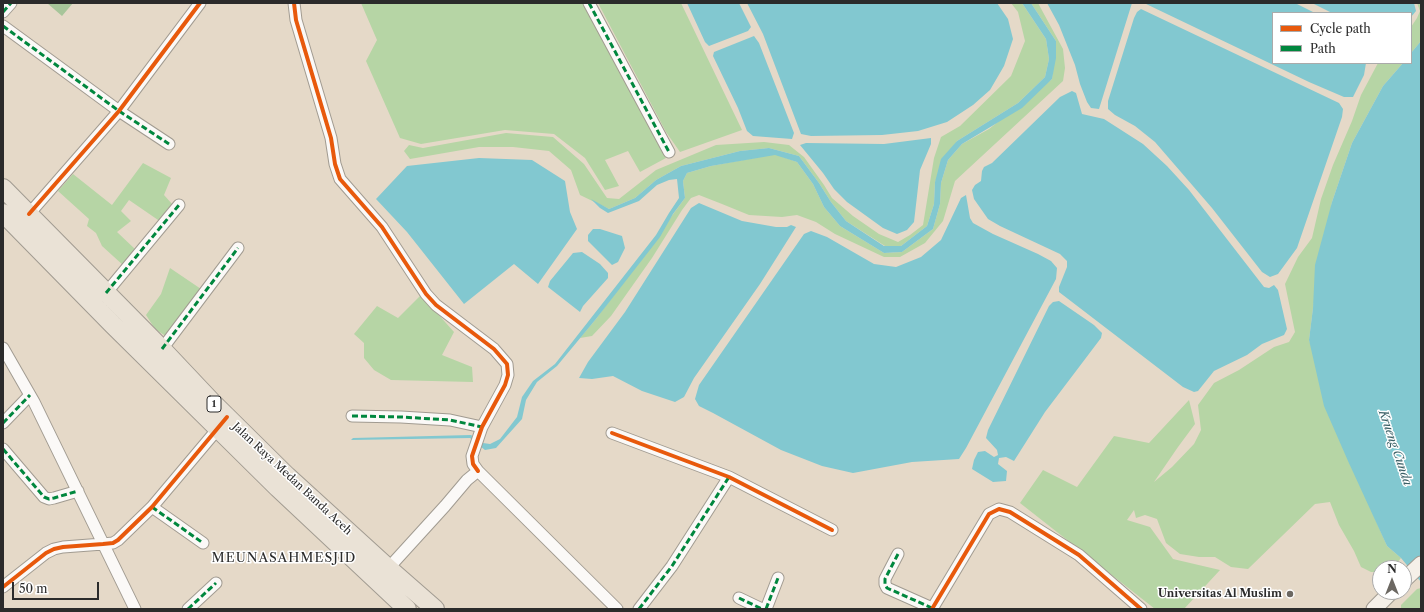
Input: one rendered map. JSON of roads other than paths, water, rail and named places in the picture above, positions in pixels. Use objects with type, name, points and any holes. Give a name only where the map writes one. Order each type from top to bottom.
[{"type":"highway","name":"Jalan Raya Medan Banda Aceh","points":[[3,188],[162,349],[222,423]]},
{"type":"highway","name":"Jalan Raya Medan Banda Aceh","points":[[3,213],[113,325],[222,423],[287,476],[310,508],[382,574],[435,609]]},
{"type":"highway","name":"Jalan Raya Medan Banda Aceh","points":[[382,574],[407,609]]},
{"type":"main road","points":[[1412,572],[1421,564]]},
{"type":"main road","points":[[1374,609],[1383,600]]},
{"type":"street","points":[[3,12],[10,3]]},
{"type":"street","points":[[29,214],[119,111],[200,3]]},
{"type":"street","points":[[294,3],[296,20],[331,138],[334,164],[340,179],[382,227],[426,294],[436,305],[494,349],[507,364],[508,375],[505,385],[480,431],[472,456],[473,464],[478,471],[617,609]]},
{"type":"street","points":[[589,3],[669,152]]},
{"type":"street","points":[[3,26],[119,111],[169,144]]},
{"type":"street","points":[[106,293],[179,205]]},
{"type":"street","points":[[162,349],[238,248]]},
{"type":"street","points":[[3,348],[30,395],[135,609]]},
{"type":"street","points":[[3,423],[30,395]]},
{"type":"street","points":[[352,416],[450,420],[467,423],[480,431]]},
{"type":"street","points":[[3,587],[46,553],[54,549],[113,543],[118,540],[152,507],[222,423]]},
{"type":"street","points":[[612,433],[729,477],[832,530]]},
{"type":"street","points":[[3,449],[44,497],[49,499],[78,491]]},
{"type":"street","points":[[382,574],[467,480],[478,471]]},
{"type":"street","points":[[639,609],[672,566],[729,477]]},
{"type":"street","points":[[152,507],[203,543]]},
{"type":"street","points":[[898,554],[885,579],[884,584],[887,588],[932,608],[989,514],[994,510],[999,509],[1010,512],[1079,555],[1141,609]]},
{"type":"street","points":[[766,609],[778,578]]},
{"type":"street","points":[[188,609],[216,583]]},
{"type":"street","points":[[739,598],[762,609]]},
{"type":"water","points":[[687,3],[739,3],[751,27],[748,31],[709,46],[705,42]]},
{"type":"water","points":[[747,3],[997,3],[1008,19],[1013,39],[1004,66],[990,90],[973,105],[947,122],[918,131],[882,135],[811,136],[801,134],[763,34]]},
{"type":"water","points":[[1022,3],[1031,3],[1056,41],[1056,58],[1052,79],[1022,108],[962,144],[948,160],[941,183],[940,204],[933,229],[902,252],[884,253],[840,226],[824,207],[813,184],[797,162],[775,155],[711,166],[687,173],[683,181],[685,198],[673,214],[660,237],[557,366],[537,382],[526,400],[522,419],[496,448],[485,450],[470,438],[351,440],[353,438],[471,435],[483,443],[490,444],[500,439],[517,417],[522,397],[533,381],[555,364],[656,235],[679,198],[677,179],[669,180],[657,185],[639,201],[608,213],[600,208],[591,199],[609,209],[635,198],[656,180],[681,166],[740,151],[769,148],[799,156],[846,221],[884,246],[901,246],[927,226],[934,204],[935,182],[941,159],[957,141],[1018,103],[1045,77],[1049,59],[1046,39]]},
{"type":"water","points":[[1047,3],[1132,3],[1099,109],[1091,108],[1087,102],[1075,65],[1059,25]]},
{"type":"water","points":[[1144,3],[1295,3],[1313,12],[1272,12],[1272,64],[1366,64],[1364,75],[1353,97],[1344,97],[1309,82]]},
{"type":"water","points":[[1312,3],[1414,3],[1416,11],[1412,16],[1412,12],[1330,12]]},
{"type":"water","points":[[1141,9],[1339,103],[1343,109],[1342,117],[1297,248],[1278,274],[1270,277],[1262,272],[1212,208],[1155,142],[1135,126],[1115,115],[1108,109],[1108,101],[1134,18],[1137,12]]},
{"type":"water","points":[[754,36],[759,43],[794,133],[792,139],[753,136],[747,131],[738,108],[713,56],[714,52]]},
{"type":"water","name":"Krueng Cunda","points":[[1421,41],[1421,582],[1412,571],[1412,560],[1403,560],[1387,546],[1324,406],[1309,340],[1313,308],[1315,265],[1332,202],[1352,143],[1383,86],[1402,64],[1412,64],[1412,52]]},
{"type":"water","points":[[1072,91],[1076,93],[1082,114],[1104,119],[1143,144],[1167,166],[1189,190],[1264,287],[1269,288],[1274,285],[1278,290],[1287,329],[1284,335],[1262,344],[1247,355],[1214,371],[1198,391],[1194,392],[1183,387],[1059,292],[1059,287],[1067,267],[1067,261],[1060,254],[988,219],[974,199],[972,190],[975,185],[981,181],[984,167],[992,163],[1060,97]]},
{"type":"water","points":[[931,138],[931,144],[920,170],[914,222],[907,230],[897,234],[883,228],[847,202],[834,189],[800,145],[806,143],[884,144]]},
{"type":"water","points":[[479,158],[532,160],[565,181],[570,212],[577,229],[538,284],[514,264],[464,304],[407,232],[376,199],[407,166]]},
{"type":"water","points":[[966,195],[970,218],[973,223],[993,234],[1038,254],[1051,261],[1057,268],[1056,279],[959,459],[912,462],[853,473],[822,466],[781,450],[699,406],[695,399],[699,385],[804,234],[811,231],[827,237],[874,264],[896,267],[921,257],[941,240],[961,198]]},
{"type":"water","points":[[699,203],[742,221],[776,227],[787,227],[791,225],[796,227],[760,284],[694,378],[684,397],[675,402],[642,391],[613,376],[592,379],[579,378],[588,362],[625,312],[691,208]]},
{"type":"water","points":[[593,229],[600,229],[622,236],[625,248],[618,262],[612,265],[588,241],[588,235]]},
{"type":"water","points":[[582,252],[600,264],[608,273],[608,278],[583,306],[580,312],[548,287],[550,281],[573,253]]},
{"type":"water","points":[[1059,301],[1094,325],[1102,333],[1101,338],[1045,412],[1014,461],[1006,457],[999,458],[998,464],[1007,471],[1006,481],[993,482],[972,469],[974,460],[978,452],[985,451],[994,457],[998,455],[997,450],[986,438],[988,430],[1049,306],[1053,302]]},
{"type":"place","name":"Universitas Al Muslim","points":[[1290,594]]},
{"type":"district","name":"MEUNASAHMESJID","points":[[284,558]]}]
